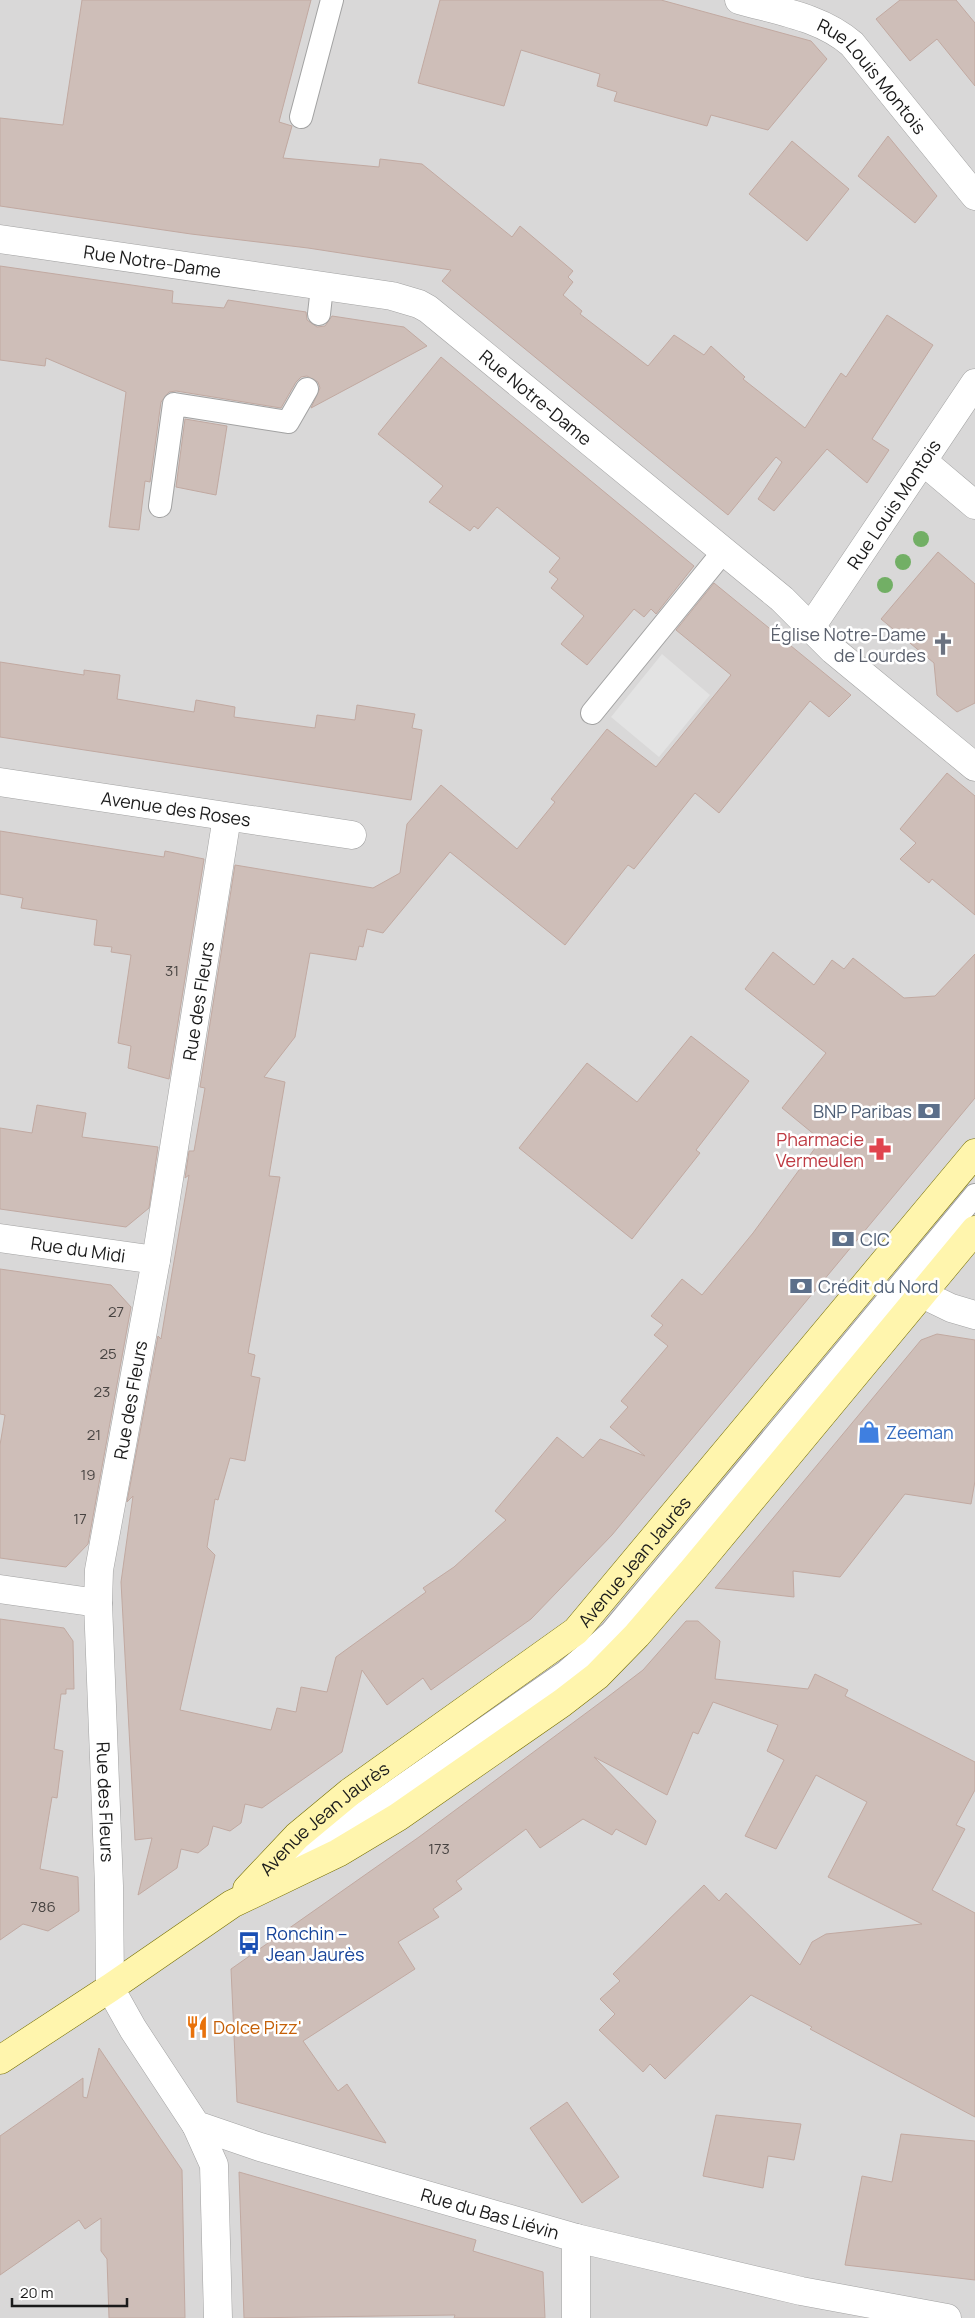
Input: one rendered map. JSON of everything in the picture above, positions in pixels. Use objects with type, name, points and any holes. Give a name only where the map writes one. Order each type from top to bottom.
[{"type":"main road","name":"Avenue Jean Jaurès","points":[[232,1904],[320,1816],[576,1631],[975,1154]]},
{"type":"main road","name":"Avenue Jean Jaurès","points":[[0,2060],[110,1988],[232,1904],[366,1838],[562,1704],[597,1676],[637,1636],[693,1570],[975,1230]]},
{"type":"street","name":"Rue Louis Montois","points":[[739,0],[820,22],[838,32],[852,44],[975,196]]},
{"type":"street","name":"Rue Notre-Dame","points":[[0,240],[392,296],[419,304],[428,309],[723,552],[812,627],[833,650],[975,767]]},
{"type":"street","name":"Rue Louis Montois","points":[[812,627],[975,383]]},
{"type":"street","points":[[924,462],[975,505]]},
{"type":"street","name":"Avenue des Roses","points":[[0,782],[352,835]]},
{"type":"street","name":"Rue des Fleurs","points":[[110,1988],[109,1886],[98,1603],[99,1570],[156,1260],[227,817]]},
{"type":"street","name":"Rue du Midi","points":[[0,1238],[156,1260]]},
{"type":"street","points":[[922,1294],[951,1308],[975,1315]]},
{"type":"street","points":[[0,1589],[98,1603]]},
{"type":"street","points":[[110,1988],[196,2125],[214,2165],[218,2318]]},
{"type":"street","name":"Rue du Bas Liévin","points":[[196,2125],[260,2147],[576,2238],[801,2291],[947,2318]]},
{"type":"street","points":[[576,2238],[576,2318]]},
{"type":"lane","points":[[301,117],[332,0]]},
{"type":"lane","points":[[319,314],[322,287]]},
{"type":"lane","points":[[160,506],[174,404],[288,422],[307,389]]},
{"type":"lane","points":[[592,713],[723,552]]},
{"type":"lane","points":[[232,1904],[559,1677],[597,1646],[611,1632],[975,1195]]},
{"type":"shaded area","points":[[0,0],[975,0],[975,2318],[0,2318]]},
{"type":"shaded area","points":[[662,654],[710,695],[659,757],[611,717]]},
{"type":"building","points":[[82,0],[311,0],[279,122],[292,126],[283,158],[379,167],[380,159],[422,164],[512,237],[520,226],[573,271],[568,277],[573,282],[563,295],[582,311],[580,314],[648,366],[674,335],[704,355],[711,346],[745,377],[743,379],[805,428],[841,373],[846,377],[887,315],[933,345],[872,439],[889,450],[867,483],[827,449],[774,511],[758,499],[782,462],[776,457],[728,515],[442,281],[451,270],[308,248],[191,234],[0,206],[0,118],[63,125]]},
{"type":"building","points":[[440,0],[661,0],[811,41],[827,59],[768,130],[711,115],[707,126],[614,101],[617,92],[597,86],[600,74],[521,50],[504,106],[418,83]]},
{"type":"building","points":[[900,0],[956,0],[975,23],[975,86],[937,39],[910,61],[876,19]]},
{"type":"building","points":[[888,136],[937,196],[915,223],[858,176]]},
{"type":"building","points":[[792,141],[849,189],[807,241],[749,194]]},
{"type":"building","points":[[0,266],[173,291],[172,303],[224,308],[228,300],[306,312],[307,320],[317,327],[325,326],[332,316],[404,327],[427,346],[311,408],[320,388],[318,382],[307,376],[301,377],[296,382],[281,408],[176,391],[169,392],[161,402],[150,482],[145,481],[139,530],[109,527],[126,392],[46,358],[45,366],[0,360]]},
{"type":"building","points":[[441,357],[694,566],[656,614],[651,609],[644,617],[634,609],[587,665],[561,644],[584,616],[551,588],[558,579],[549,572],[560,558],[497,507],[478,529],[474,526],[470,531],[429,502],[443,486],[378,434]]},
{"type":"building","points":[[185,419],[227,426],[216,495],[176,487]]},
{"type":"building","name":"Église Notre-Dame de Lourdes","points":[[938,552],[975,584],[975,703],[957,712],[937,695],[934,663],[881,619]]},
{"type":"building","points":[[714,583],[851,695],[829,717],[810,701],[719,813],[695,793],[634,869],[628,865],[565,945],[450,852],[383,933],[367,929],[363,947],[359,946],[356,960],[310,953],[295,1037],[264,1077],[285,1082],[269,1176],[280,1177],[248,1353],[255,1355],[251,1376],[260,1378],[245,1461],[230,1458],[218,1500],[215,1499],[207,1547],[215,1555],[180,1710],[271,1730],[277,1708],[296,1712],[301,1687],[327,1692],[336,1657],[426,1592],[423,1588],[454,1567],[506,1520],[495,1511],[557,1437],[583,1458],[600,1439],[645,1456],[610,1427],[628,1407],[621,1401],[668,1346],[654,1335],[663,1325],[651,1316],[682,1279],[702,1295],[753,1233],[821,1140],[782,1108],[826,1053],[745,989],[773,952],[814,985],[832,960],[844,969],[853,958],[904,998],[935,996],[975,954],[975,1098],[612,1535],[531,1619],[431,1690],[423,1678],[387,1705],[362,1670],[342,1752],[262,1808],[245,1804],[241,1823],[230,1831],[213,1826],[208,1845],[198,1853],[181,1849],[177,1868],[138,1895],[152,1838],[135,1840],[121,1582],[133,1496],[127,1502],[158,1336],[161,1339],[189,1175],[185,1178],[189,1151],[194,1151],[205,1088],[200,1087],[235,865],[373,888],[400,873],[407,824],[441,785],[517,849],[555,802],[551,799],[607,729],[656,767],[731,675],[676,630]]},
{"type":"building","points":[[0,662],[84,675],[84,670],[120,675],[117,699],[194,712],[196,700],[235,707],[234,717],[315,728],[317,715],[355,720],[357,705],[415,714],[412,728],[422,730],[411,800],[0,737]]},
{"type":"building","points":[[947,773],[975,796],[975,915],[932,879],[929,883],[900,859],[916,843],[900,829]]},
{"type":"building","points":[[0,831],[164,857],[165,851],[204,859],[169,1079],[128,1068],[131,1046],[118,1043],[131,955],[111,952],[112,947],[94,945],[97,920],[21,908],[23,898],[0,894]]},
{"type":"building","points":[[691,1036],[749,1081],[696,1150],[700,1153],[632,1239],[519,1148],[587,1063],[637,1102]]},
{"type":"building","points":[[37,1105],[86,1113],[82,1137],[158,1147],[149,1208],[126,1227],[0,1209],[0,1128],[32,1133]]},
{"type":"building","points":[[0,1269],[111,1285],[131,1307],[88,1544],[66,1567],[0,1558],[0,1445],[5,1415],[0,1414]]},
{"type":"building","points":[[937,1334],[975,1340],[975,1481],[971,1504],[905,1494],[840,1577],[793,1571],[794,1597],[715,1588],[921,1340]]},
{"type":"building","points":[[0,1619],[64,1628],[73,1641],[74,1689],[66,1689],[66,1694],[61,1694],[54,1749],[63,1751],[57,1798],[52,1797],[40,1869],[78,1877],[79,1911],[48,1931],[23,1924],[0,1940]]},
{"type":"building","points":[[686,1621],[698,1621],[720,1641],[715,1679],[808,1689],[815,1674],[848,1690],[845,1696],[975,1762],[975,1790],[956,1825],[965,1829],[932,1890],[975,1913],[975,2117],[810,2029],[812,2027],[751,1995],[665,2079],[650,2064],[643,2072],[599,2030],[615,2014],[600,1999],[620,1981],[613,1974],[704,1885],[719,1901],[726,1893],[800,1965],[812,1942],[826,1934],[922,1924],[828,1877],[867,1802],[816,1775],[776,1849],[745,1836],[784,1760],[767,1751],[778,1725],[713,1702],[698,1734],[693,1732],[667,1795],[594,1757],[656,1821],[646,1845],[616,1829],[612,1835],[583,1819],[540,1848],[526,1829],[456,1881],[462,1889],[433,1909],[439,1917],[398,1942],[415,1969],[303,2041],[338,2091],[347,2084],[386,2143],[237,2102],[231,1969],[419,1837],[643,1670]]},
{"type":"building","points":[[99,2048],[182,2170],[185,2318],[109,2318],[107,2259],[101,2251],[101,2218],[85,2229],[79,2220],[0,2275],[0,2136],[83,2078],[83,2097],[87,2098]]},
{"type":"building","points":[[567,2102],[619,2177],[582,2203],[530,2128]]},
{"type":"building","points":[[716,2115],[801,2124],[794,2160],[768,2156],[763,2188],[703,2176]]},
{"type":"building","points":[[901,2134],[975,2141],[975,2280],[845,2265],[862,2176],[892,2182]]},
{"type":"building","points":[[239,2172],[476,2240],[473,2251],[543,2272],[545,2318],[454,2318],[455,2315],[244,2318]]},
{"type":"place","name":"Église Notre-Dame de Lourdes","points":[[943,644]]},
{"type":"place","name":"BNP Paribas","points":[[929,1111]]},
{"type":"place","name":"Pharmacie Vermeulen","points":[[880,1149]]},
{"type":"place","name":"CIC","points":[[843,1239]]},
{"type":"place","name":"Crédit du Nord","points":[[801,1286]]},
{"type":"place","name":"Zeeman","points":[[869,1432]]},
{"type":"place","name":"Ronchin – Jean Jaurès","points":[[249,1943]]},
{"type":"place","name":"Dolce Pizz'","points":[[197,2027]]}]
